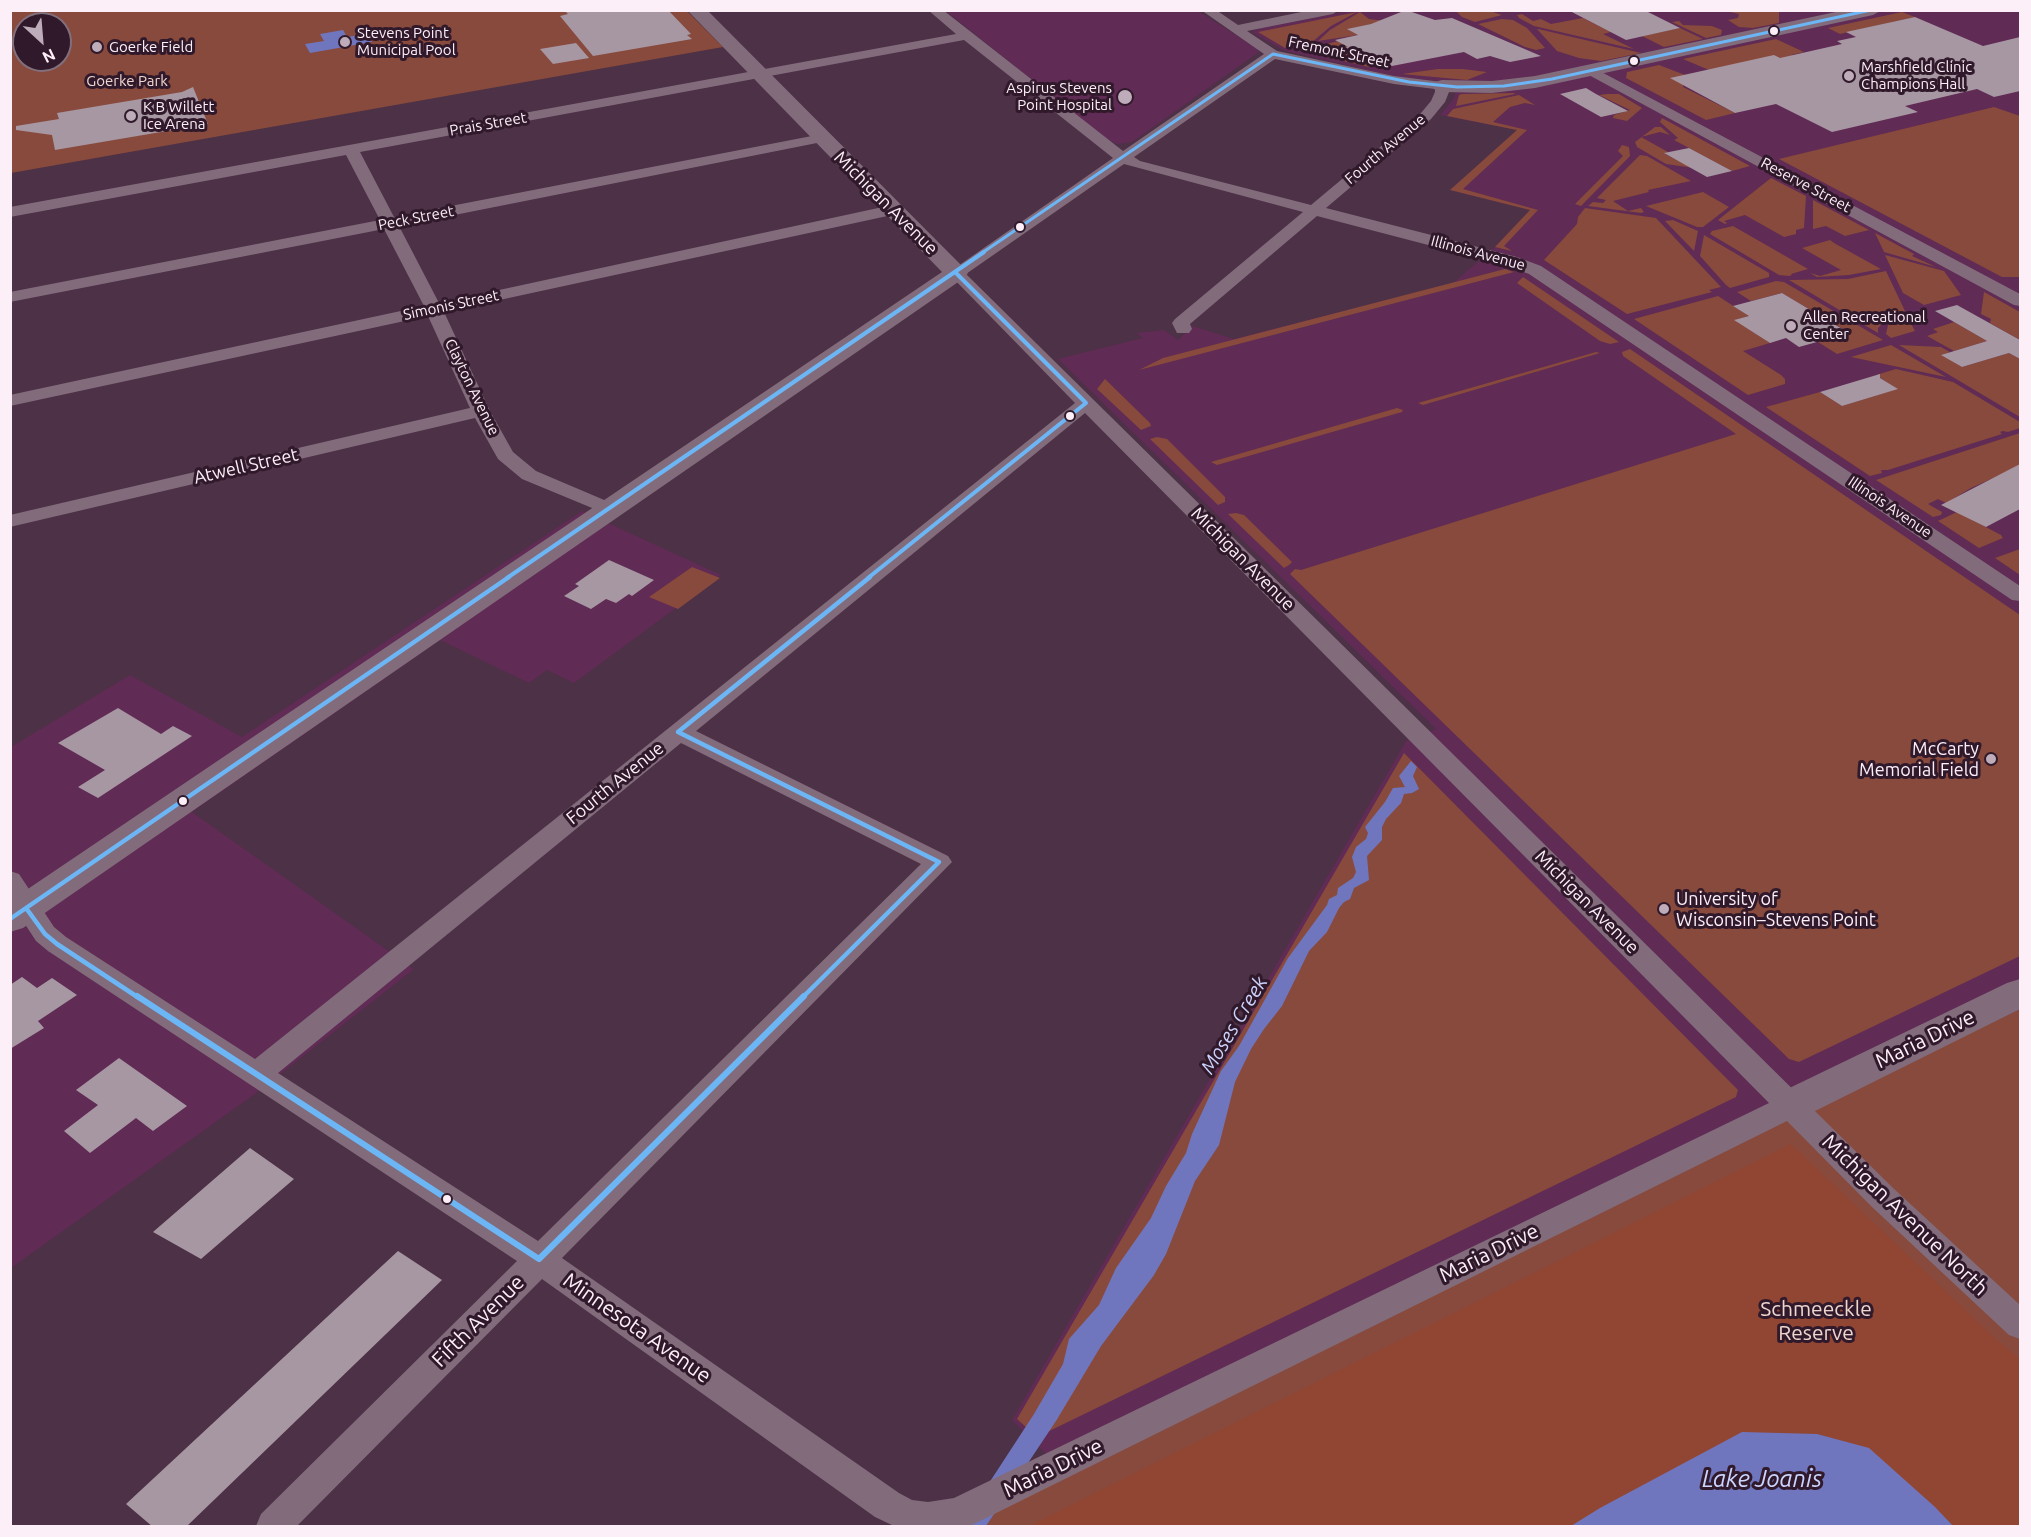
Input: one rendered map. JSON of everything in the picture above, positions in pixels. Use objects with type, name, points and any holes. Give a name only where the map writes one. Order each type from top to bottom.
[{"type":"street","name":"Michigan Avenue","points":[[696,10],[892,210],[1791,1105]]},
{"type":"street","name":"Illinois Avenue","points":[[934,10],[1123,158],[1135,164],[1313,209],[1513,262],[1535,270],[2020,595]]},
{"type":"street","name":"Fremont Street","points":[[1207,10],[1273,54],[1394,80],[1442,86]]},
{"type":"street","points":[[1236,29],[1333,10]]},
{"type":"street","points":[[1442,86],[1515,85],[1592,71],[1873,10]]},
{"type":"street","name":"Prais Street","points":[[10,212],[966,36]]},
{"type":"street","points":[[16,902],[609,509],[1273,54]]},
{"type":"street","points":[[1240,77],[1272,65],[1329,66]]},
{"type":"street","name":"Reserve Street","points":[[1592,71],[2020,300]]},
{"type":"street","name":"Fourth Avenue","points":[[1183,329],[1181,323],[1313,209],[1426,116],[1438,102],[1442,86]]},
{"type":"street","name":"Peck Street","points":[[10,297],[822,138]]},
{"type":"street","name":"Clayton Avenue","points":[[351,150],[434,309],[481,411],[505,455],[515,466],[529,475],[609,509]]},
{"type":"street","name":"Simonis Street","points":[[10,401],[892,210]]},
{"type":"street","name":"Fourth Avenue","points":[[256,1074],[1086,403]]},
{"type":"street","name":"Atwell Street","points":[[10,521],[481,411]]},
{"type":"street","name":"Fifth Avenue","points":[[273,1527],[539,1258],[939,862],[678,732]]},
{"type":"street","name":"Minnesota Avenue","points":[[16,902],[57,944],[539,1258],[888,1505],[909,1516],[928,1519],[957,1515]]},
{"type":"street","name":"Maria Drive","points":[[957,1515],[2020,993]]},
{"type":"street","name":"Michigan Avenue North","points":[[1791,1105],[1882,1197],[2020,1325]]},
{"type":"shaded area","name":"University of Wisconsin–Stevens Point","points":[[1353,10],[2020,11],[2020,1526],[995,1526],[1079,1487],[1012,1420],[1406,741],[1436,729],[1058,359],[1143,338],[1136,333],[1164,330],[1178,340],[1192,326],[1234,339],[1453,283],[1495,247],[1530,210],[1450,190],[1517,130],[1440,115],[1454,98],[1457,83],[1398,77],[1285,51],[1251,32],[1261,28]]},
{"type":"shaded area","name":"Aspirus Stevens Point Hospital","points":[[946,11],[1198,11],[1255,47],[1259,52],[1132,142],[1117,144],[1104,138]]},
{"type":"shaded area","points":[[582,511],[721,575],[574,683],[547,670],[529,683],[440,640],[192,812],[414,969],[255,1094],[11,1268],[11,747],[130,675],[242,737]]},
{"type":"green space","name":"Goerke Park","points":[[10,11],[687,11],[723,47],[11,173]]},
{"type":"green space","points":[[1456,11],[1490,11],[1502,15],[1475,22],[1462,17]]},
{"type":"green space","points":[[1726,11],[1779,11],[1779,23],[1753,28],[1739,27],[1728,20],[1738,18],[1739,14]]},
{"type":"green space","points":[[1357,12],[1331,26],[1311,43],[1285,48],[1258,32]]},
{"type":"green space","points":[[1360,12],[1369,19],[1386,21],[1348,29],[1358,35],[1318,41],[1330,30]]},
{"type":"green space","points":[[1902,12],[1915,17],[1840,34],[1828,28]]},
{"type":"green space","points":[[1522,14],[1533,21],[1541,19],[1551,24],[1583,18],[1611,32],[1603,34],[1634,49],[1534,26],[1517,15]]},
{"type":"green space","points":[[1502,19],[1513,20],[1527,28],[1545,48],[1536,50],[1525,47],[1478,24]]},
{"type":"green space","points":[[1679,21],[1683,25],[1712,26],[1722,30],[1721,35],[1706,38],[1672,22]]},
{"type":"green space","points":[[1680,28],[1703,39],[1664,47],[1642,36]]},
{"type":"green space","points":[[1537,29],[1641,53],[1601,61],[1579,58],[1557,51]]},
{"type":"green space","points":[[1776,39],[1804,52],[1791,55],[1793,58],[1709,70],[1683,59]]},
{"type":"green space","points":[[1338,41],[1353,46],[1340,50],[1361,62],[1380,59],[1391,65],[1369,67],[1301,51]]},
{"type":"green space","points":[[1659,65],[1685,75],[1683,87],[1735,113],[1706,120],[1626,78],[1627,72]]},
{"type":"green space","points":[[1438,69],[1487,72],[1467,80],[1402,74]]},
{"type":"green space","points":[[1515,94],[1456,106],[1459,95]]},
{"type":"green space","points":[[1619,94],[1642,108],[1627,121],[1613,118],[1614,115],[1630,110],[1599,95]]},
{"type":"green space","points":[[1519,95],[1535,105],[1525,103],[1510,107],[1493,122],[1527,130],[1463,189],[1538,210],[1504,246],[1512,251],[1495,247],[1530,210],[1450,190],[1517,130],[1447,116],[1453,109]]},
{"type":"green space","points":[[1994,107],[2020,116],[2020,277],[2002,277],[1779,159]]},
{"type":"green space","points":[[1662,118],[1750,166],[1732,171],[1674,140],[1678,138],[1660,122]]},
{"type":"green space","points":[[1655,127],[1661,127],[1670,135],[1660,132],[1642,137]]},
{"type":"green space","points":[[1641,137],[1668,152],[1665,154],[1694,168],[1666,164],[1637,147],[1635,142]]},
{"type":"green space","points":[[1622,145],[1629,147],[1630,156],[1581,206],[1575,204],[1623,156],[1618,151]]},
{"type":"green space","points":[[1640,155],[1647,156],[1691,181],[1648,190],[1649,192],[1613,201],[1628,211],[1641,208],[1644,212],[1641,213],[1588,206],[1593,202],[1603,203],[1606,200],[1597,198]]},
{"type":"green space","points":[[1771,178],[1806,196],[1804,228],[1796,230],[1796,234],[1784,237],[1745,215],[1724,221],[1727,223],[1725,224],[1718,220]]},
{"type":"green space","points":[[1703,192],[1729,207],[1703,227],[1697,227],[1646,206]]},
{"type":"green space","points":[[1813,200],[1869,230],[1845,236],[1826,226],[1813,229]]},
{"type":"green space","points":[[1585,208],[1656,218],[1721,287],[1709,290],[1712,292],[1627,314],[1544,260],[1577,224],[1578,217]]},
{"type":"green space","points":[[1673,220],[1698,231],[1694,251],[1665,221]]},
{"type":"green space","points":[[1733,226],[1808,269],[1789,276],[1779,275],[1710,234],[1712,231]]},
{"type":"green space","points":[[1875,233],[1914,254],[1912,256],[1936,267],[1884,252]]},
{"type":"green space","points":[[1704,235],[1769,273],[1769,277],[1730,288],[1700,256]]},
{"type":"green space","points":[[1830,240],[1881,269],[1849,275],[1817,277],[1810,273],[1820,276],[1841,270],[1802,248]]},
{"type":"green space","points":[[1885,255],[1944,271],[1961,295],[1924,305],[1903,293]]},
{"type":"green space","points":[[1505,269],[1514,272],[1139,370],[1163,358]]},
{"type":"green space","points":[[1886,271],[1905,311],[1885,321],[1878,328],[1878,333],[1789,280],[1848,279]]},
{"type":"green space","points":[[1523,277],[1619,342],[1610,344],[1600,341],[1517,283]]},
{"type":"green space","points":[[1776,281],[1784,282],[1883,340],[1837,354],[1818,342],[1848,332],[1782,293],[1751,301],[1737,292]]},
{"type":"green space","points":[[1984,292],[2020,312],[2020,340],[1990,323],[1991,319],[1981,314]]},
{"type":"green space","points":[[1718,296],[1749,316],[1735,320],[1770,343],[1743,351],[1781,375],[1785,379],[1785,384],[1748,395],[1634,319]]},
{"type":"green space","points":[[1907,316],[1915,331],[1891,338],[1886,334],[1888,325]]},
{"type":"green space","points":[[1954,322],[1987,341],[1954,351],[1927,336],[1938,332],[1933,329]]},
{"type":"green space","points":[[1891,345],[1946,377],[1851,357]]},
{"type":"green space","points":[[1899,345],[1941,347],[1950,352],[1942,355],[1962,367],[2009,353],[2020,359],[2020,417]]},
{"type":"green space","points":[[1630,349],[2020,615],[2020,956],[1799,1062],[1789,1059],[1290,574],[1295,569],[1301,570],[1736,434],[1623,356],[1622,352]]},
{"type":"green space","points":[[1596,352],[1600,353],[1423,405],[1418,403]]},
{"type":"green space","points":[[1896,369],[1953,382],[2020,422],[2020,428],[2008,432],[2003,431],[2000,432],[2002,434],[1888,470],[1881,470],[1882,473],[1870,476],[1766,407],[1820,392],[1842,406],[1897,389],[1876,375]]},
{"type":"green space","points":[[1105,379],[1151,426],[1141,430],[1097,389]]},
{"type":"green space","points":[[1397,408],[1403,410],[1402,412],[1217,465],[1211,462]]},
{"type":"green space","points":[[2020,433],[2020,466],[1971,488],[1946,503],[1938,499],[1928,504],[1942,512],[1941,515],[1933,517],[1876,480]]},
{"type":"green space","points":[[1157,437],[1167,439],[1225,497],[1225,502],[1218,505],[1150,439]]},
{"type":"green space","points":[[1957,512],[2003,538],[1979,548],[1938,521]]},
{"type":"green space","points":[[1228,514],[1244,515],[1292,562],[1284,568]]},
{"type":"green space","points":[[2020,549],[2020,575],[1995,558]]},
{"type":"green space","points":[[692,567],[720,578],[678,609],[649,597]]},
{"type":"green space","points":[[1404,753],[1738,1090],[1736,1097],[1037,1437],[1017,1419]]},
{"type":"green space","name":"Schmeeckle Reserve","points":[[2020,993],[2020,1526],[960,1526],[957,1515]]},
{"type":"green space","name":"Schmeeckle Reserve","points":[[1791,1144],[1999,1342],[2020,1359],[2020,1526],[1953,1526],[1935,1507],[1600,1508],[1571,1526],[1029,1526]]},
{"type":"water","name":"Stevens Point Municipal Pool","points":[[343,30],[347,37],[366,34],[372,42],[310,53],[305,44],[324,41],[320,34]]},
{"type":"water","points":[[1411,761],[1417,767],[1413,776],[1419,789],[1404,794],[1401,803],[1386,819],[1382,827],[1382,840],[1367,856],[1369,880],[1354,888],[1350,899],[1339,908],[1327,932],[1309,951],[1282,1006],[1251,1049],[1235,1082],[1219,1145],[1195,1181],[1166,1254],[1154,1275],[1101,1346],[1056,1421],[986,1526],[961,1526],[1034,1414],[1063,1364],[1069,1339],[1099,1305],[1116,1268],[1151,1218],[1166,1186],[1186,1153],[1192,1134],[1221,1071],[1239,1046],[1288,958],[1329,899],[1337,895],[1338,888],[1353,878],[1356,872],[1352,857],[1356,847],[1366,839],[1368,833],[1365,827],[1393,788],[1405,787],[1399,776]]},
{"type":"water","name":"Lake Joanis","points":[[1742,1432],[1817,1434],[1869,1448],[1953,1526],[1571,1526],[1600,1508]]},
{"type":"building","points":[[564,10],[668,10],[691,34],[687,35],[692,39],[593,56],[560,16],[568,14]]},
{"type":"building","points":[[1406,10],[1435,20],[1452,18],[1541,56],[1510,62],[1490,56],[1477,59],[1464,52],[1392,66],[1380,59],[1361,62],[1339,49],[1348,47],[1335,40],[1358,35],[1347,29],[1371,24]]},
{"type":"building","points":[[1568,10],[1644,10],[1680,28],[1626,40]]},
{"type":"building","name":"Marshfield Clinic Champions Hall","points":[[1915,17],[1983,46],[2020,37],[2020,91],[1994,97],[1977,89],[1905,106],[1918,112],[1832,132],[1776,104],[1735,113],[1670,78],[1774,55],[1780,58],[1842,44],[1837,41],[1856,37],[1846,32]]},
{"type":"building","points":[[576,43],[589,58],[553,64],[540,49]]},
{"type":"building","name":"K B Willett Ice Arena","points":[[193,87],[208,124],[55,150],[52,135],[16,130],[16,126],[59,119],[57,113],[182,92]]},
{"type":"building","points":[[1586,88],[1628,111],[1601,117],[1560,94]]},
{"type":"building","points":[[1689,148],[1732,171],[1707,177],[1664,153]]},
{"type":"building","name":"Allen Recreational Center","points":[[1782,293],[1849,333],[1799,347],[1786,338],[1770,343],[1734,320],[1749,316],[1733,306]]},
{"type":"building","points":[[1957,305],[2020,340],[2020,359],[2009,353],[1962,367],[1941,355],[1987,341],[1935,311]]},
{"type":"building","points":[[1880,374],[1880,378],[1898,389],[1842,406],[1820,392]]},
{"type":"building","points":[[2020,464],[2020,509],[1986,527],[1941,505]]},
{"type":"building","points":[[609,560],[654,580],[632,596],[629,594],[616,603],[606,599],[591,609],[564,596],[579,586],[575,584]]},
{"type":"building","points":[[118,708],[161,734],[173,726],[192,736],[98,798],[78,787],[105,770],[58,743]]},
{"type":"building","points":[[22,977],[37,988],[52,978],[77,995],[38,1021],[44,1028],[10,1049],[10,985]]},
{"type":"building","points":[[119,1058],[187,1106],[153,1131],[136,1118],[90,1153],[64,1131],[98,1105],[76,1090]]},
{"type":"building","points":[[250,1148],[294,1179],[201,1259],[153,1232]]},
{"type":"building","points":[[398,1251],[442,1280],[186,1527],[153,1527],[126,1504]]},
{"type":"transit line","points":[[10,919],[1273,54],[1409,82],[1457,87],[1504,86],[1552,79],[1871,10]]},
{"type":"transit line","points":[[26,908],[45,934],[57,944],[539,1259],[939,862],[678,732],[1086,403],[956,273]]},
{"type":"place","name":"Stevens Point Municipal Pool","points":[[345,42]]},
{"type":"place","name":"Goerke Field","points":[[97,47]]},
{"type":"place","name":"Marshfield Clinic Champions Hall","points":[[1849,76]]},
{"type":"place","name":"Aspirus Stevens Point Hospital","points":[[1125,97]]},
{"type":"place","name":"K B Willett Ice Arena","points":[[131,116]]},
{"type":"place","name":"Allen Recreational Center","points":[[1791,326]]},
{"type":"place","name":"McCarty Memorial Field","points":[[1991,759]]},
{"type":"place","name":"University of Wisconsin–Stevens Point","points":[[1664,909]]},
{"type":"water label","name":"Moses Creek","points":[[1234,1025]]}]
